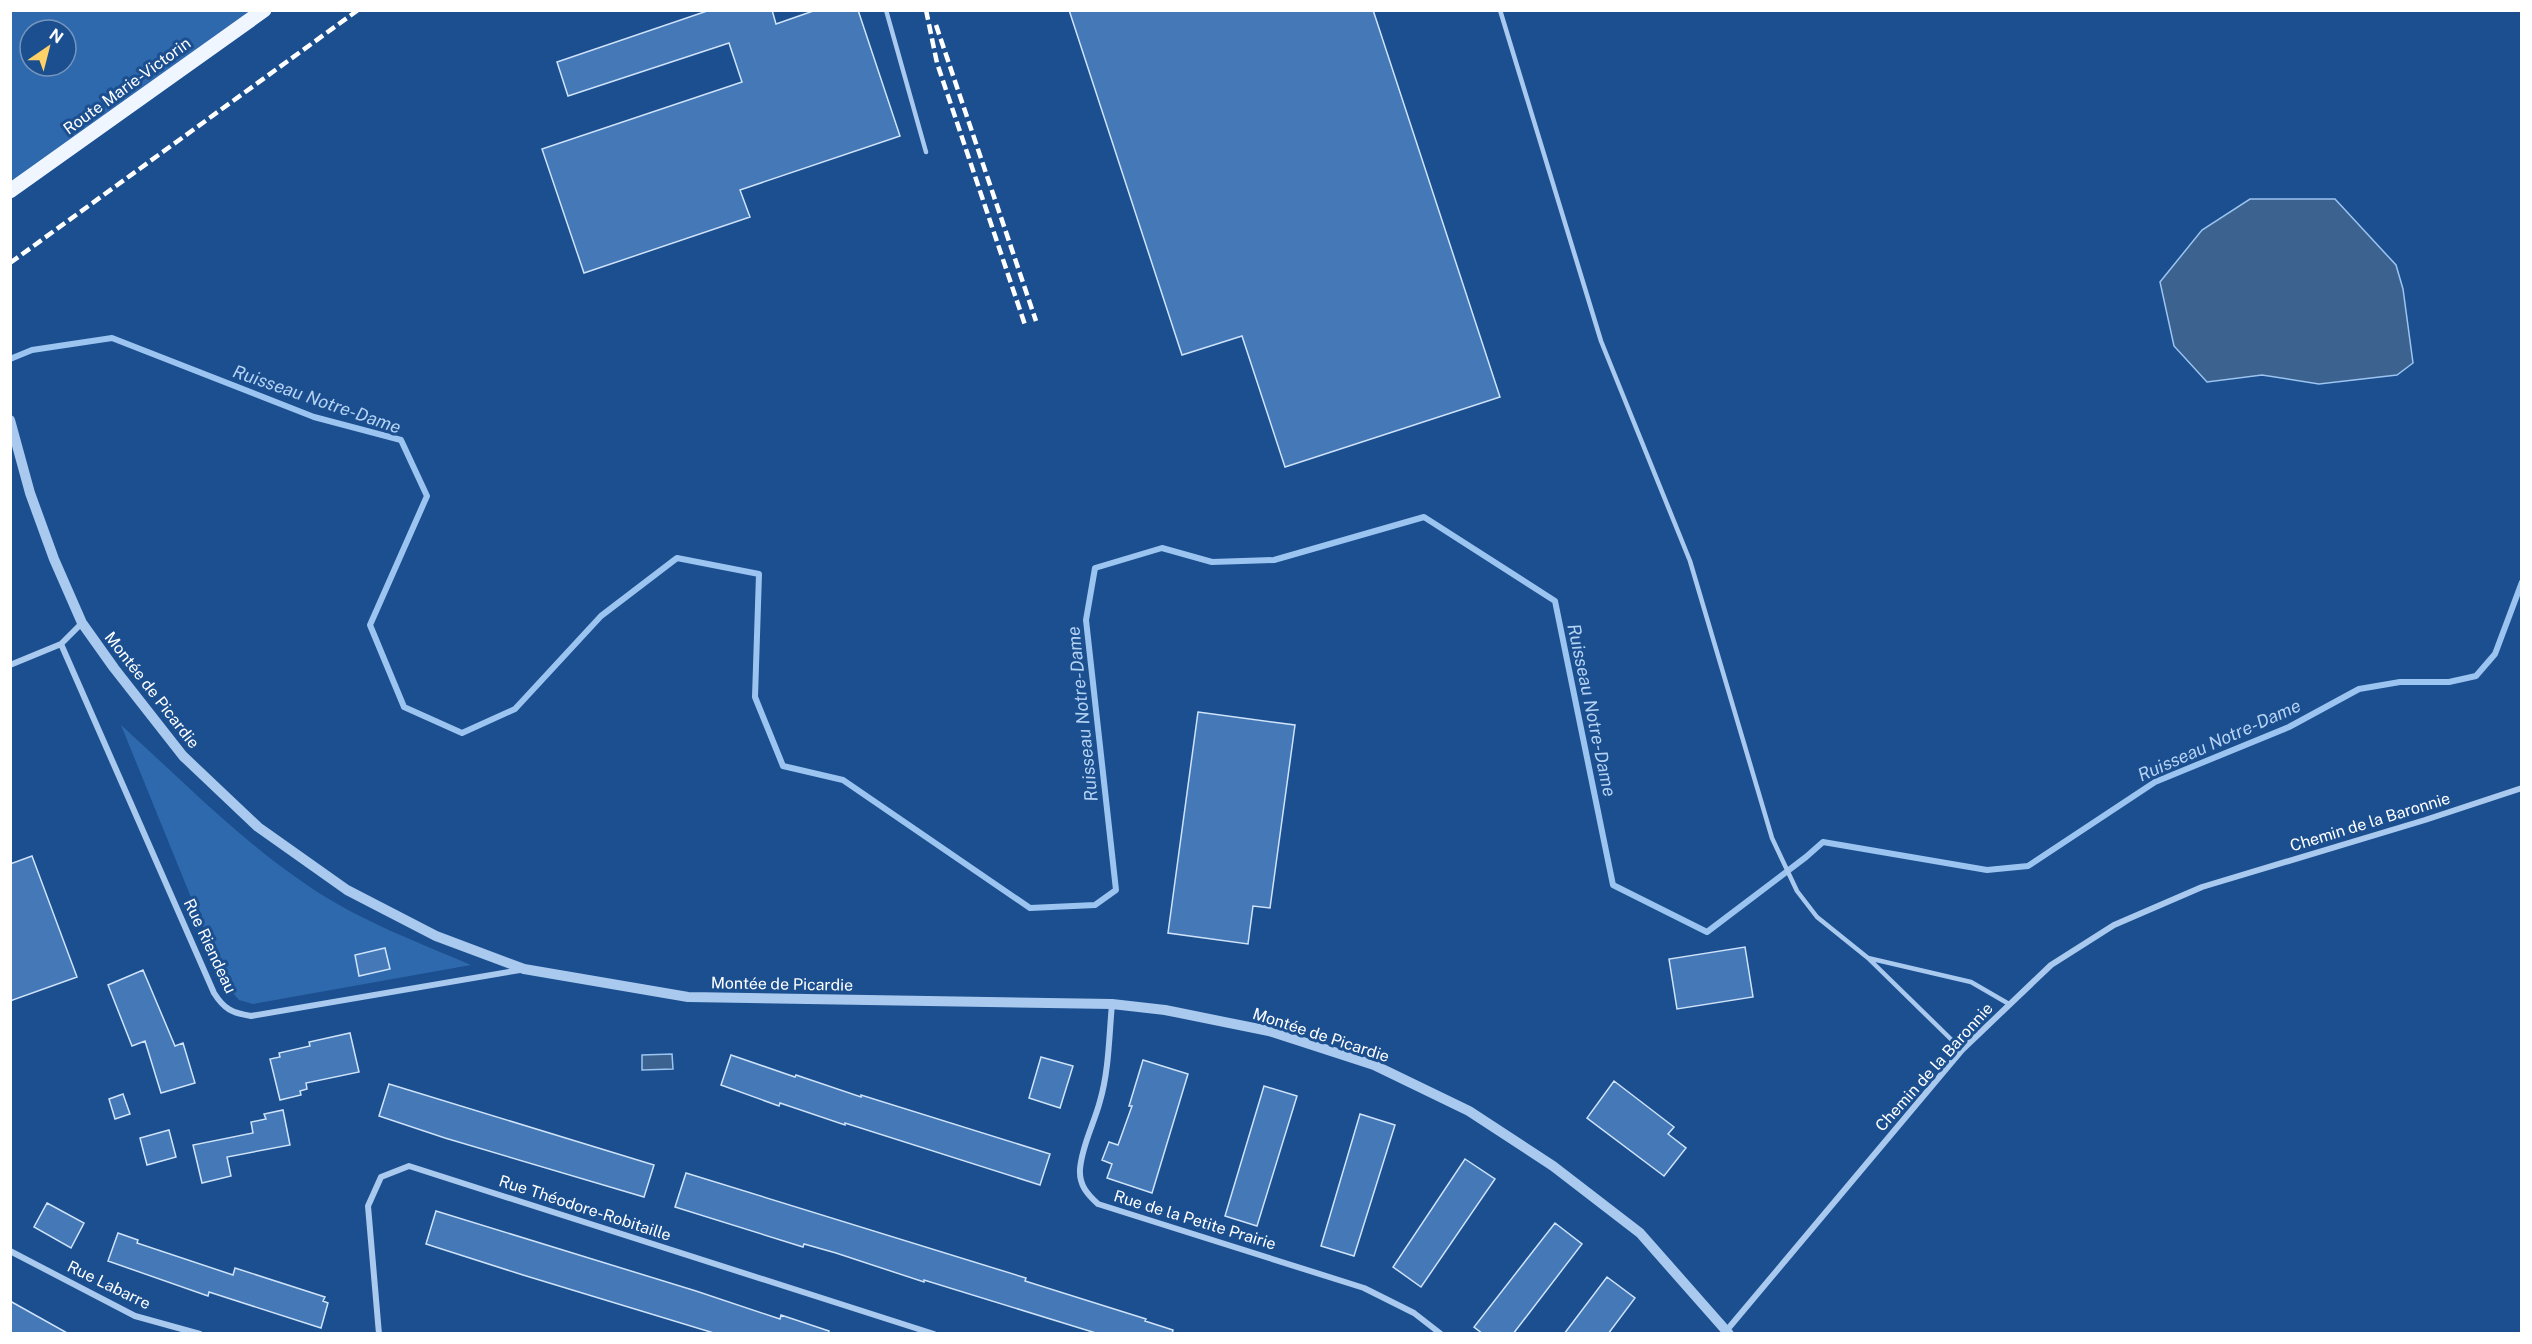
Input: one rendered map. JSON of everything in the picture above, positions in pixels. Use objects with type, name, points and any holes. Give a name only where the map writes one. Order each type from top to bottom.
[{"type":"main road","name":"Route Marie-Victorin","points":[[10,191],[264,10]]},
{"type":"street","name":"Montée de Picardie","points":[[10,420],[30,493],[54,559],[82,623],[183,756],[258,827],[347,890],[436,936],[524,969],[688,997],[1112,1004],[1165,1010],[1269,1031],[1374,1065],[1469,1112],[1553,1166],[1640,1233],[1728,1332]]},
{"type":"street","points":[[10,665],[61,644],[82,623]]},
{"type":"street","name":"Rue Riendeau","points":[[61,644],[214,993],[222,1006],[233,1013],[251,1016],[524,969]]},
{"type":"street","name":"Chemin de la Baronnie","points":[[1728,1332],[1962,1050],[2051,966],[2114,926],[2202,887],[2425,820],[2522,788]]},
{"type":"street","name":"Rue de la Petite Prairie","points":[[1112,1004],[1106,1071],[1100,1101],[1088,1135],[1080,1170],[1084,1191],[1098,1204],[1365,1288],[1414,1313],[1441,1334]]},
{"type":"street","name":"Rue Théodore-Robitaille","points":[[379,1334],[368,1206],[381,1177],[409,1166],[934,1334]]},
{"type":"street","name":"Rue Labarre","points":[[10,1251],[135,1316],[200,1334]]},
{"type":"lane","points":[[886,10],[927,152]]},
{"type":"lane","points":[[1500,10],[1601,341],[1690,561],[1772,838],[1797,891],[1817,917],[1869,958],[1962,1050]]},
{"type":"lane","points":[[1869,958],[1971,982],[2009,1004]]},
{"type":"shaded area","points":[[11,11],[251,11],[11,183]]},
{"type":"shaded area","points":[[2250,199],[2335,199],[2396,265],[2403,289],[2413,363],[2397,375],[2319,384],[2262,375],[2207,382],[2174,346],[2160,282],[2202,230]]},
{"type":"shaded area","points":[[121,725],[258,849],[307,885],[346,909],[471,965],[253,1004],[239,1000],[227,986]]},
{"type":"shaded area","points":[[672,1054],[673,1069],[642,1070],[642,1055]]},
{"type":"building","points":[[710,10],[772,10],[776,24],[816,10],[858,10],[900,136],[740,190],[750,217],[584,273],[542,149],[742,82],[729,43],[568,96],[557,62]]},
{"type":"building","points":[[1069,10],[1373,10],[1500,397],[1285,467],[1242,336],[1182,355]]},
{"type":"building","points":[[1198,712],[1295,725],[1270,908],[1253,906],[1248,944],[1168,933]]},
{"type":"building","points":[[32,856],[77,977],[10,1001],[10,864]]},
{"type":"building","points":[[1745,947],[1753,997],[1677,1009],[1669,959]]},
{"type":"building","points":[[385,948],[390,969],[359,976],[355,955]]},
{"type":"building","points":[[143,970],[175,1046],[183,1043],[195,1083],[161,1093],[145,1041],[132,1046],[108,985]]},
{"type":"building","points":[[350,1033],[359,1072],[306,1083],[307,1089],[300,1091],[301,1095],[280,1100],[270,1059],[280,1057],[279,1053],[310,1046],[309,1042]]},
{"type":"building","points":[[731,1055],[795,1077],[796,1075],[1050,1154],[1040,1185],[780,1103],[779,1106],[721,1085]]},
{"type":"building","points":[[1041,1057],[1073,1066],[1060,1108],[1029,1098]]},
{"type":"building","points":[[1143,1060],[1188,1074],[1152,1193],[1107,1178],[1112,1164],[1102,1160],[1109,1142],[1118,1145],[1132,1106],[1129,1106]]},
{"type":"building","points":[[1614,1081],[1674,1127],[1668,1134],[1686,1148],[1664,1176],[1587,1118]]},
{"type":"building","points":[[389,1084],[654,1165],[644,1197],[379,1116]]},
{"type":"building","points":[[1264,1086],[1297,1096],[1257,1226],[1225,1216]]},
{"type":"building","points":[[123,1094],[130,1114],[115,1119],[109,1099]]},
{"type":"building","points":[[283,1110],[290,1145],[227,1157],[231,1176],[202,1183],[193,1145],[253,1133],[251,1122],[266,1119],[264,1114]]},
{"type":"building","points":[[1360,1114],[1395,1125],[1354,1256],[1321,1246]]},
{"type":"building","points":[[169,1130],[176,1157],[147,1165],[140,1138]]},
{"type":"building","points":[[1465,1159],[1495,1179],[1421,1287],[1393,1267]]},
{"type":"building","points":[[686,1173],[1026,1278],[1025,1281],[1146,1319],[1145,1321],[1173,1330],[1172,1334],[1099,1334],[924,1280],[924,1282],[836,1253],[804,1244],[803,1247],[675,1207]]},
{"type":"building","points":[[47,1203],[84,1223],[71,1248],[34,1227]]},
{"type":"building","points":[[436,1211],[780,1319],[781,1315],[829,1331],[828,1334],[717,1334],[523,1275],[426,1244]]},
{"type":"building","points":[[1555,1223],[1582,1244],[1513,1334],[1483,1334],[1474,1327]]},
{"type":"building","points":[[118,1233],[138,1240],[137,1243],[233,1275],[235,1268],[325,1297],[323,1301],[328,1303],[321,1328],[209,1292],[208,1296],[108,1261]]},
{"type":"building","points":[[1607,1277],[1635,1298],[1608,1334],[1564,1334]]},
{"type":"building","points":[[10,1301],[69,1334],[10,1334]]},
{"type":"waterway","name":"Ruisseau Notre-Dame","points":[[10,359],[32,350],[112,338],[314,417],[401,440],[427,496],[370,625],[404,707],[462,733],[515,709],[601,616],[677,558],[759,574],[755,697],[783,766],[843,780],[1030,908],[1095,905],[1116,890],[1086,620],[1095,568],[1162,548],[1212,562],[1274,560],[1424,517],[1555,601],[1613,885],[1707,932],[1823,842],[1987,870],[2028,866],[2155,782],[2289,727],[2359,689],[2400,682],[2449,682],[2476,676],[2495,654],[2522,582]]},
{"type":"railway","points":[[10,263],[358,10]]},
{"type":"railway","points":[[926,10],[937,63],[1025,325]]},
{"type":"railway","points":[[936,25],[1036,321]]}]
